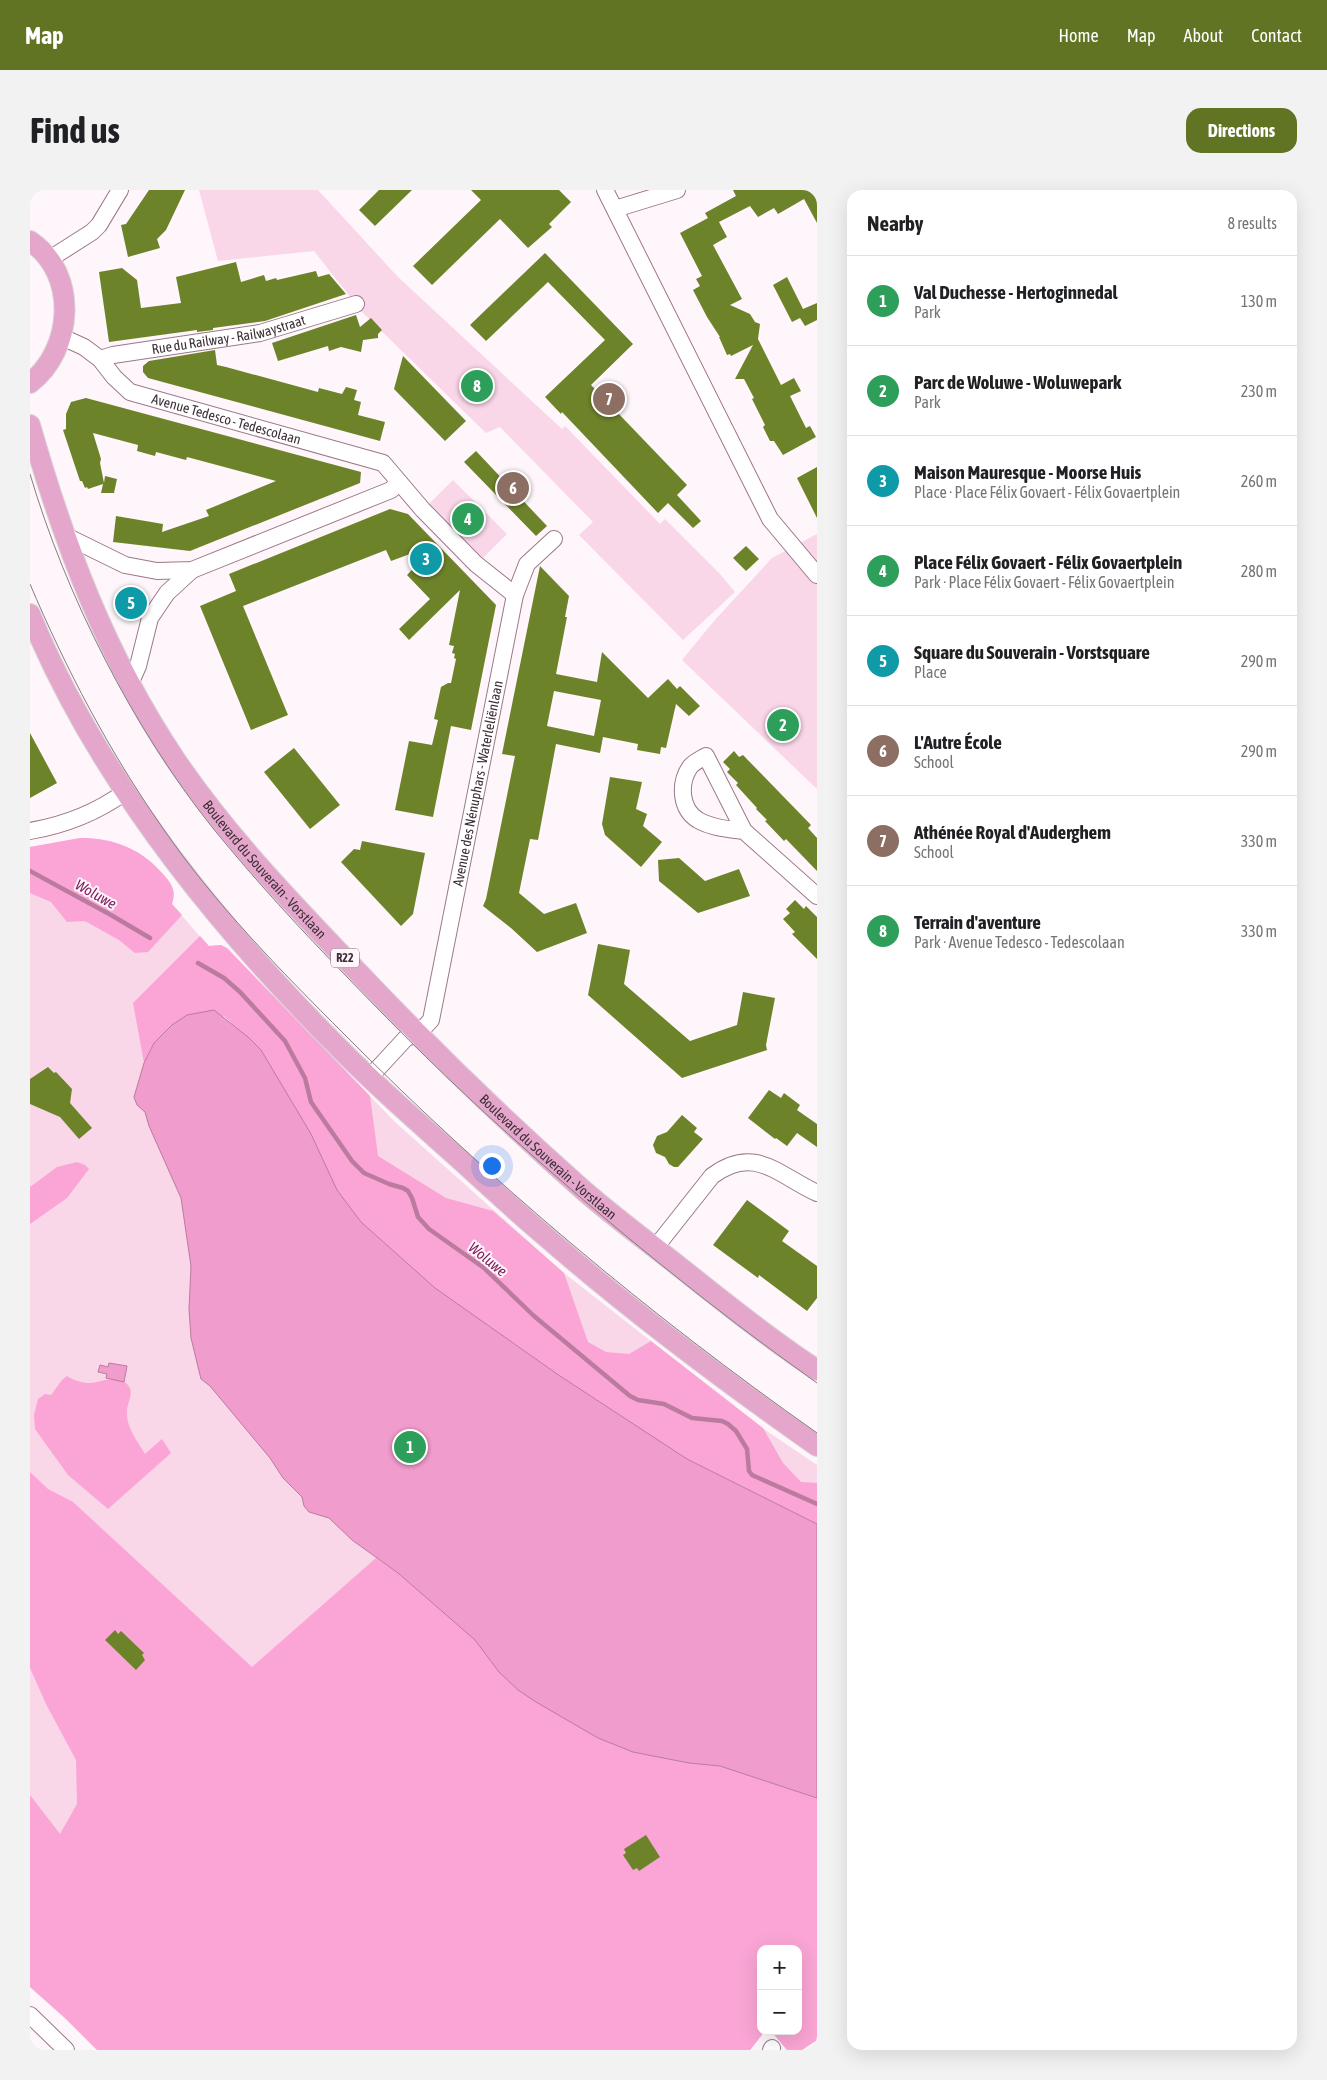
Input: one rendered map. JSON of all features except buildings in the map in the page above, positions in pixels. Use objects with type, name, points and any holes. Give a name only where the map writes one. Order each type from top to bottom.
[{"type":"main road","points":[[30,241],[40,249],[58,278],[64,297],[65,317],[62,337],[53,358],[39,376],[30,383]]},
{"type":"main road","name":"Boulevard du Souverain - Vorstlaan","points":[[30,425],[51,499],[92,609],[130,684],[174,757],[219,820],[312,924],[418,1034],[583,1190],[722,1301],[817,1370]]},
{"type":"main road","points":[[30,614],[34,634],[88,734],[125,792],[210,906],[291,998],[370,1077],[546,1237],[684,1350],[817,1446]]},
{"type":"street","points":[[48,260],[92,232],[99,225],[120,190]]},
{"type":"street","points":[[605,190],[770,519],[817,575]]},
{"type":"street","points":[[615,209],[676,190]]},
{"type":"street","name":"Rue du Railway - Railwaystraat","points":[[100,359],[113,355],[260,333],[356,304]]},
{"type":"street","name":"Avenue Tedesco - Tedescolaan","points":[[62,337],[84,347],[100,359],[114,377],[130,392],[383,463],[476,564],[514,595]]},
{"type":"street","points":[[130,684],[138,666],[150,618],[166,593],[192,570],[391,490],[399,482]]},
{"type":"street","points":[[64,535],[125,565],[157,571],[192,570]]},
{"type":"street","name":"Avenue des Nénuphars - Waterleliënlaan","points":[[418,1034],[431,1020],[436,1002],[514,595],[528,564],[554,539]]},
{"type":"street","points":[[744,831],[718,828],[696,819],[683,801],[684,780],[692,766],[706,756],[744,831],[817,896]]},
{"type":"street","points":[[30,832],[80,819],[125,792]]},
{"type":"street","points":[[370,1077],[406,1038],[418,1034]]},
{"type":"street","points":[[655,1248],[712,1176],[724,1168],[744,1161],[759,1163],[817,1193]]},
{"type":"street","points":[[30,2015],[66,2050]]},
{"type":"shaded area","points":[[199,190],[318,190],[398,277],[562,429],[565,426],[660,524],[665,519],[720,574],[735,592],[683,640],[579,535],[593,522],[500,427],[486,433],[362,312],[314,251],[218,261]]},
{"type":"shaded area","points":[[453,480],[507,534],[483,558],[429,504]]},
{"type":"shaded area","points":[[817,534],[817,789],[682,660],[714,621],[772,558]]},
{"type":"shaded area","points":[[80,838],[92,838],[115,842],[125,846],[154,864],[172,887],[172,904],[208,946],[221,945],[227,948],[395,1122],[564,1273],[758,1425],[817,1465],[817,2040],[802,2050],[787,2050],[774,2035],[802,2035],[802,1945],[757,1945],[757,2035],[762,2035],[750,2050],[97,2050],[30,1987],[30,847]]},
{"type":"shaded area","points":[[80,838],[115,842],[135,851],[154,864],[170,884],[174,895],[172,904],[182,915],[148,952],[135,953],[119,940],[85,921],[67,922],[51,902],[30,893],[30,847]]},
{"type":"shaded area","points":[[200,936],[209,946],[221,945],[227,948],[370,1096],[378,1156],[446,1198],[493,1211],[564,1273],[588,1342],[606,1352],[629,1354],[651,1341],[763,1428],[783,1463],[801,1482],[817,1483],[817,1524],[687,1459],[560,1376],[435,1288],[361,1222],[337,1190],[311,1134],[261,1050],[224,1016],[154,1043],[144,1063],[133,1003]]},
{"type":"shaded area","points":[[214,1010],[261,1050],[311,1134],[337,1190],[361,1222],[435,1288],[560,1376],[687,1459],[817,1524],[817,1798],[720,1766],[689,1763],[633,1752],[598,1738],[518,1690],[499,1672],[475,1640],[398,1573],[352,1540],[329,1518],[309,1512],[304,1506],[302,1497],[283,1478],[270,1458],[210,1386],[201,1379],[191,1338],[189,1309],[191,1266],[181,1198],[149,1126],[145,1112],[137,1105],[134,1097],[144,1063],[154,1043],[172,1025],[187,1015]]},
{"type":"shaded area","points":[[77,1162],[89,1169],[67,1198],[30,1224],[30,1187],[57,1167]]},
{"type":"shaded area","points":[[109,1363],[127,1366],[124,1382],[106,1378],[107,1374],[98,1372],[100,1365],[108,1367]]},
{"type":"shaded area","points":[[67,1376],[85,1383],[115,1379],[126,1383],[131,1393],[127,1408],[128,1423],[145,1454],[162,1439],[171,1453],[108,1509],[68,1475],[35,1429],[34,1415],[38,1399],[45,1394],[51,1395]]},
{"type":"shaded area","points":[[30,1472],[48,1489],[73,1502],[252,1667],[376,1558],[398,1573],[475,1640],[499,1672],[518,1690],[598,1738],[633,1752],[689,1763],[720,1766],[817,1798],[817,2040],[802,2050],[787,2050],[774,2035],[802,2035],[802,1945],[757,1945],[757,2035],[762,2035],[750,2050],[97,2050],[30,1987],[30,1795],[60,1834],[77,1804],[76,1760],[46,1704],[30,1668]]},
{"type":"waterway","name":"Woluwe","points":[[30,871],[150,938]]},
{"type":"waterway","name":"Woluwe","points":[[198,963],[224,978],[240,992],[285,1041],[305,1078],[311,1102],[352,1161],[364,1173],[408,1191],[418,1217],[429,1229],[484,1268],[534,1316],[630,1396],[638,1400],[664,1404],[692,1418],[722,1421],[728,1424],[736,1431],[747,1449],[749,1471],[752,1475],[817,1504]]},
{"type":"tram line","points":[[30,474],[63,567],[105,659],[129,704],[183,788],[212,827],[245,866],[313,942],[386,1018],[506,1132],[658,1262],[736,1324],[817,1383]]},
{"type":"tram line","points":[[30,584],[58,647],[106,739],[124,769],[182,855],[272,961],[400,1089],[514,1194],[572,1244],[692,1341],[817,1433]]},
{"type":"place","name":"Terrain d'aventure","points":[[477,386]]},
{"type":"place","name":"Athénée Royal d'Auderghem","points":[[609,399]]},
{"type":"place","name":"L'Autre École","points":[[513,488]]},
{"type":"place","name":"Place Félix Govaert - Félix Govaertplein","points":[[468,519]]},
{"type":"place","name":"Maison Mauresque - Moorse Huis","points":[[426,559]]},
{"type":"place","name":"Square du Souverain - Vorstsquare","points":[[131,603]]},
{"type":"place","name":"Parc de Woluwe - Woluwepark","points":[[783,725]]},
{"type":"place","name":"Val Duchesse - Hertoginnedal","points":[[410,1447]]}]
